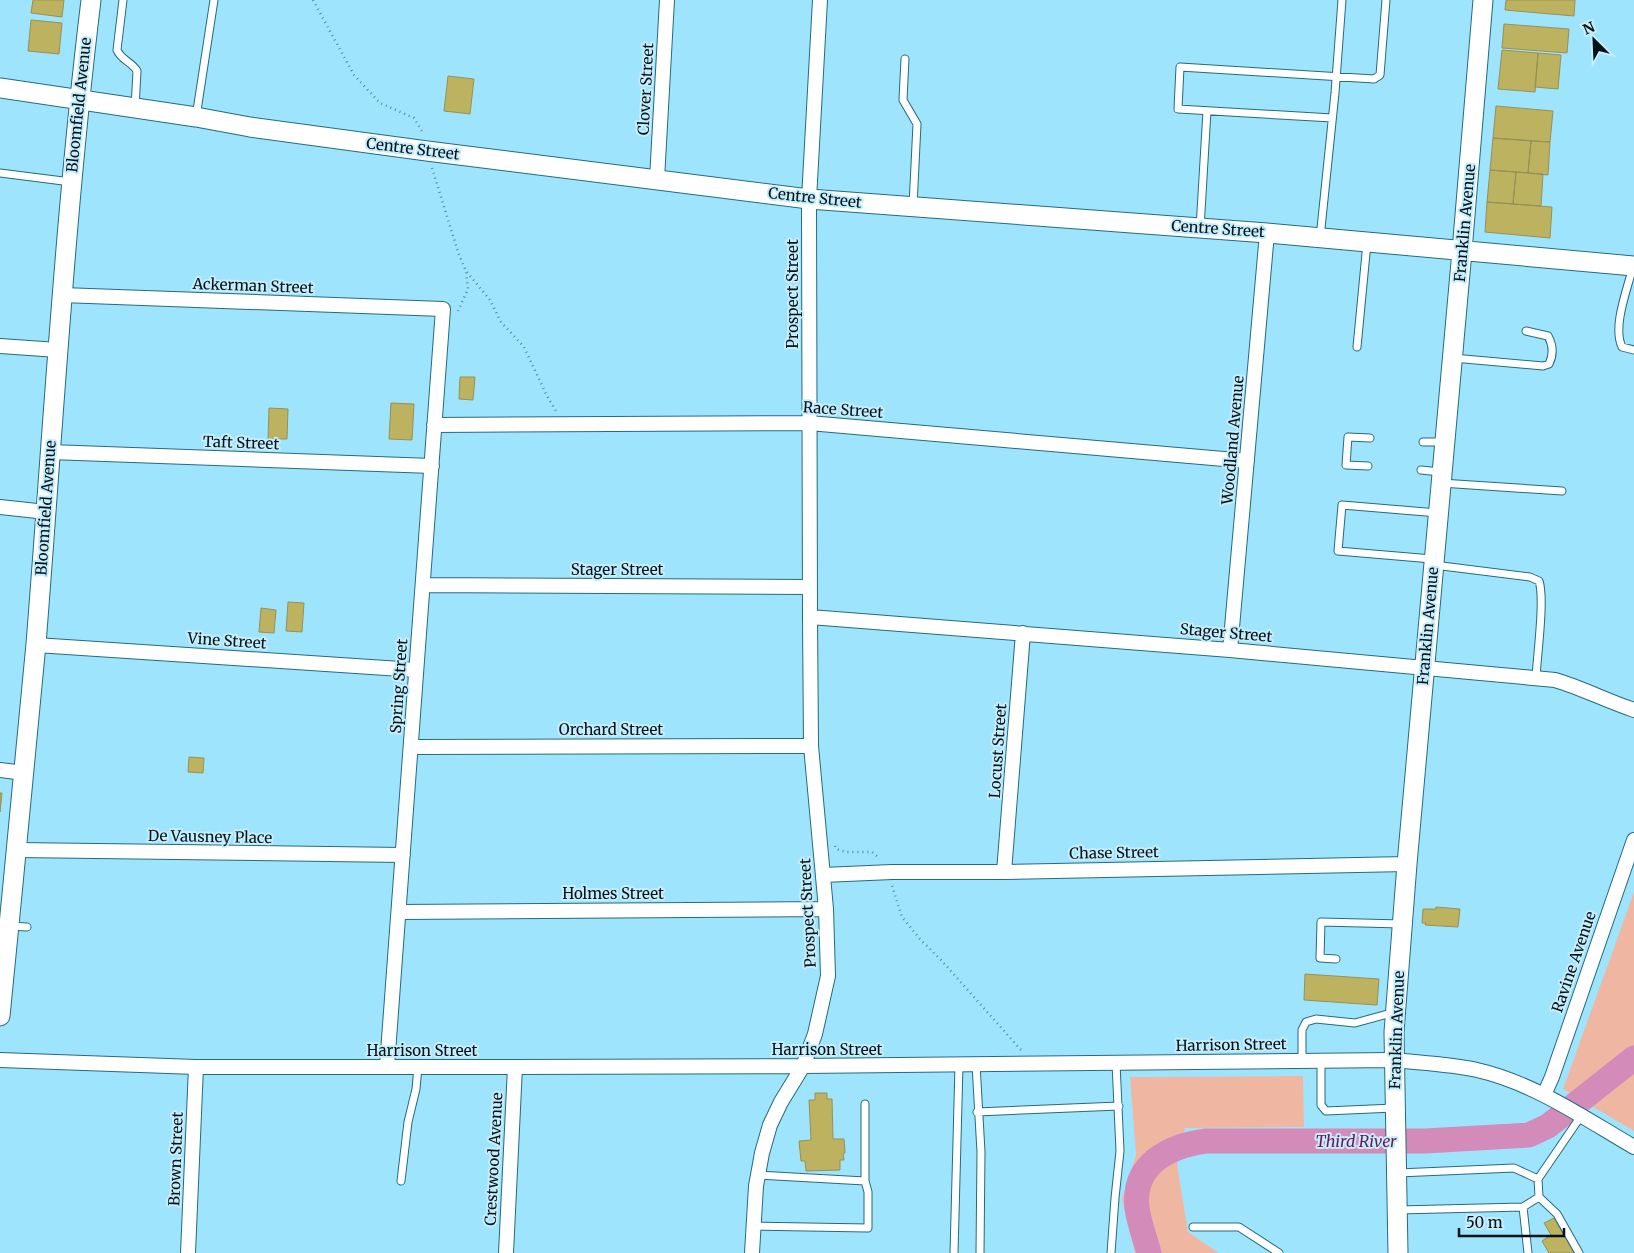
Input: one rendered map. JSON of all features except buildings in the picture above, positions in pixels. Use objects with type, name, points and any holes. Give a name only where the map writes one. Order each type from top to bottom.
[{"type":"street","name":"Bloomfield Avenue","points":[[0,1016],[3,948],[18,926],[16,850],[36,645],[71,182],[91,0]]},
{"type":"street","name":"Clover Street","points":[[657,179],[667,0]]},
{"type":"street","name":"Prospect Street","points":[[752,1253],[752,1226],[758,1175],[770,1125],[781,1102],[803,1066],[815,1034],[828,976],[826,909],[811,746],[809,199],[820,0]]},
{"type":"street","name":"Franklin Avenue","points":[[1398,1253],[1394,1060],[1395,1012],[1483,0]]},
{"type":"street","name":"Centre Street","points":[[0,88],[196,117],[250,127],[809,199],[1267,233],[1633,266]]},
{"type":"street","name":"Woodland Avenue","points":[[1230,650],[1267,233]]},
{"type":"street","name":"Ackerman Street","points":[[62,295],[442,309]]},
{"type":"street","name":"Spring Street","points":[[387,1066],[400,912],[442,309]]},
{"type":"street","points":[[0,346],[58,350]]},
{"type":"street","name":"Race Street","points":[[434,425],[809,422],[1247,460]]},
{"type":"street","name":"Taft Street","points":[[50,452],[432,466]]},
{"type":"street","points":[[0,507],[46,512]]},
{"type":"street","name":"Stager Street","points":[[423,585],[810,587]]},
{"type":"street","name":"Stager Street","points":[[810,617],[1230,650],[1556,680],[1634,710]]},
{"type":"street","name":"Locust Street","points":[[1004,872],[1023,634]]},
{"type":"street","name":"Vine Street","points":[[36,645],[416,670]]},
{"type":"street","name":"Orchard Street","points":[[411,747],[811,746]]},
{"type":"street","points":[[0,770],[24,773]]},
{"type":"street","name":"Ravine Avenue","points":[[1547,1097],[1552,1077],[1634,840]]},
{"type":"street","name":"De Vausney Place","points":[[16,850],[403,855]]},
{"type":"street","name":"Chase Street","points":[[823,875],[892,872],[1004,872],[1407,864]]},
{"type":"street","name":"Holmes Street","points":[[400,912],[826,909]]},
{"type":"street","name":"Harrison Street","points":[[0,1060],[196,1067],[803,1066],[1394,1060],[1475,1070],[1509,1080],[1547,1097],[1634,1147]]},
{"type":"street","name":"Brown Street","points":[[188,1253],[196,1067]]},
{"type":"street","name":"Crestwood Avenue","points":[[506,1253],[515,1067]]},
{"type":"lane","points":[[123,0],[117,50],[121,57],[134,66],[137,71],[134,108]]},
{"type":"lane","points":[[196,117],[214,0]]},
{"type":"lane","points":[[1320,238],[1342,0]]},
{"type":"lane","points":[[1332,118],[1178,110],[1180,67],[1374,80],[1380,74],[1386,0]]},
{"type":"lane","points":[[905,59],[903,100],[917,124],[913,206]]},
{"type":"lane","points":[[1200,228],[1207,111]]},
{"type":"lane","points":[[0,173],[71,182]]},
{"type":"lane","points":[[1356,347],[1366,242]]},
{"type":"lane","points":[[1633,266],[1621,313],[1619,340],[1622,347],[1634,350]]},
{"type":"lane","points":[[1452,358],[1543,366],[1550,364],[1552,344],[1548,336],[1526,331]]},
{"type":"lane","points":[[1368,466],[1346,465],[1348,437],[1370,438]]},
{"type":"lane","points":[[1423,442],[1445,442]]},
{"type":"lane","points":[[1421,470],[1441,478],[1562,492]]},
{"type":"lane","points":[[1438,513],[1342,505],[1338,551],[1433,562],[1530,577],[1539,581],[1541,586],[1540,620],[1536,678]]},
{"type":"lane","points":[[1336,959],[1320,958],[1321,922],[1402,924]]},
{"type":"lane","points":[[1302,1061],[1302,1030],[1306,1022],[1316,1019],[1355,1023],[1395,1012]]},
{"type":"lane","points":[[1321,1060],[1321,1105],[1326,1111],[1395,1114]]},
{"type":"lane","points":[[1112,1253],[1114,1198],[1120,1151],[1116,1063]]},
{"type":"lane","points":[[976,1064],[981,1152],[980,1253]]},
{"type":"lane","points":[[954,1253],[960,1065]]},
{"type":"lane","points":[[401,1181],[408,1122],[416,1089],[418,1066]]},
{"type":"lane","points":[[752,1226],[868,1228],[868,1192],[865,1181],[865,1104]]},
{"type":"lane","points":[[978,1112],[1119,1106]]},
{"type":"lane","points":[[1579,1253],[1557,1214],[1539,1197],[1538,1178],[1584,1118]]},
{"type":"lane","points":[[1396,1166],[1514,1168],[1538,1178]]},
{"type":"lane","points":[[758,1175],[865,1181]]},
{"type":"lane","points":[[1397,1210],[1523,1207],[1539,1197]]},
{"type":"lane","points":[[1523,1207],[1528,1253]]},
{"type":"lane","points":[[1193,1227],[1239,1227],[1279,1253]]},
{"type":"path","points":[[313,0],[354,75],[380,103],[414,118],[422,129],[459,255],[466,271],[490,300],[501,322],[524,347],[557,413],[570,424]]},
{"type":"path","points":[[456,316],[468,289],[466,271]]},
{"type":"path","points":[[833,842],[836,849],[846,852],[872,852],[892,872],[892,888],[902,917],[1034,1064]]},
{"type":"shaded area","points":[[1634,892],[1634,1131],[1563,1089]]},
{"type":"shaded area","points":[[1303,1076],[1304,1127],[1185,1128],[1177,1164],[1188,1232],[1219,1253],[1135,1253],[1122,1199],[1136,1155],[1130,1077]]},
{"type":"waterway","name":"Third River","points":[[1149,1253],[1137,1208],[1137,1193],[1140,1180],[1156,1160],[1179,1147],[1206,1141],[1425,1141],[1529,1135],[1548,1126],[1634,1058]]}]
